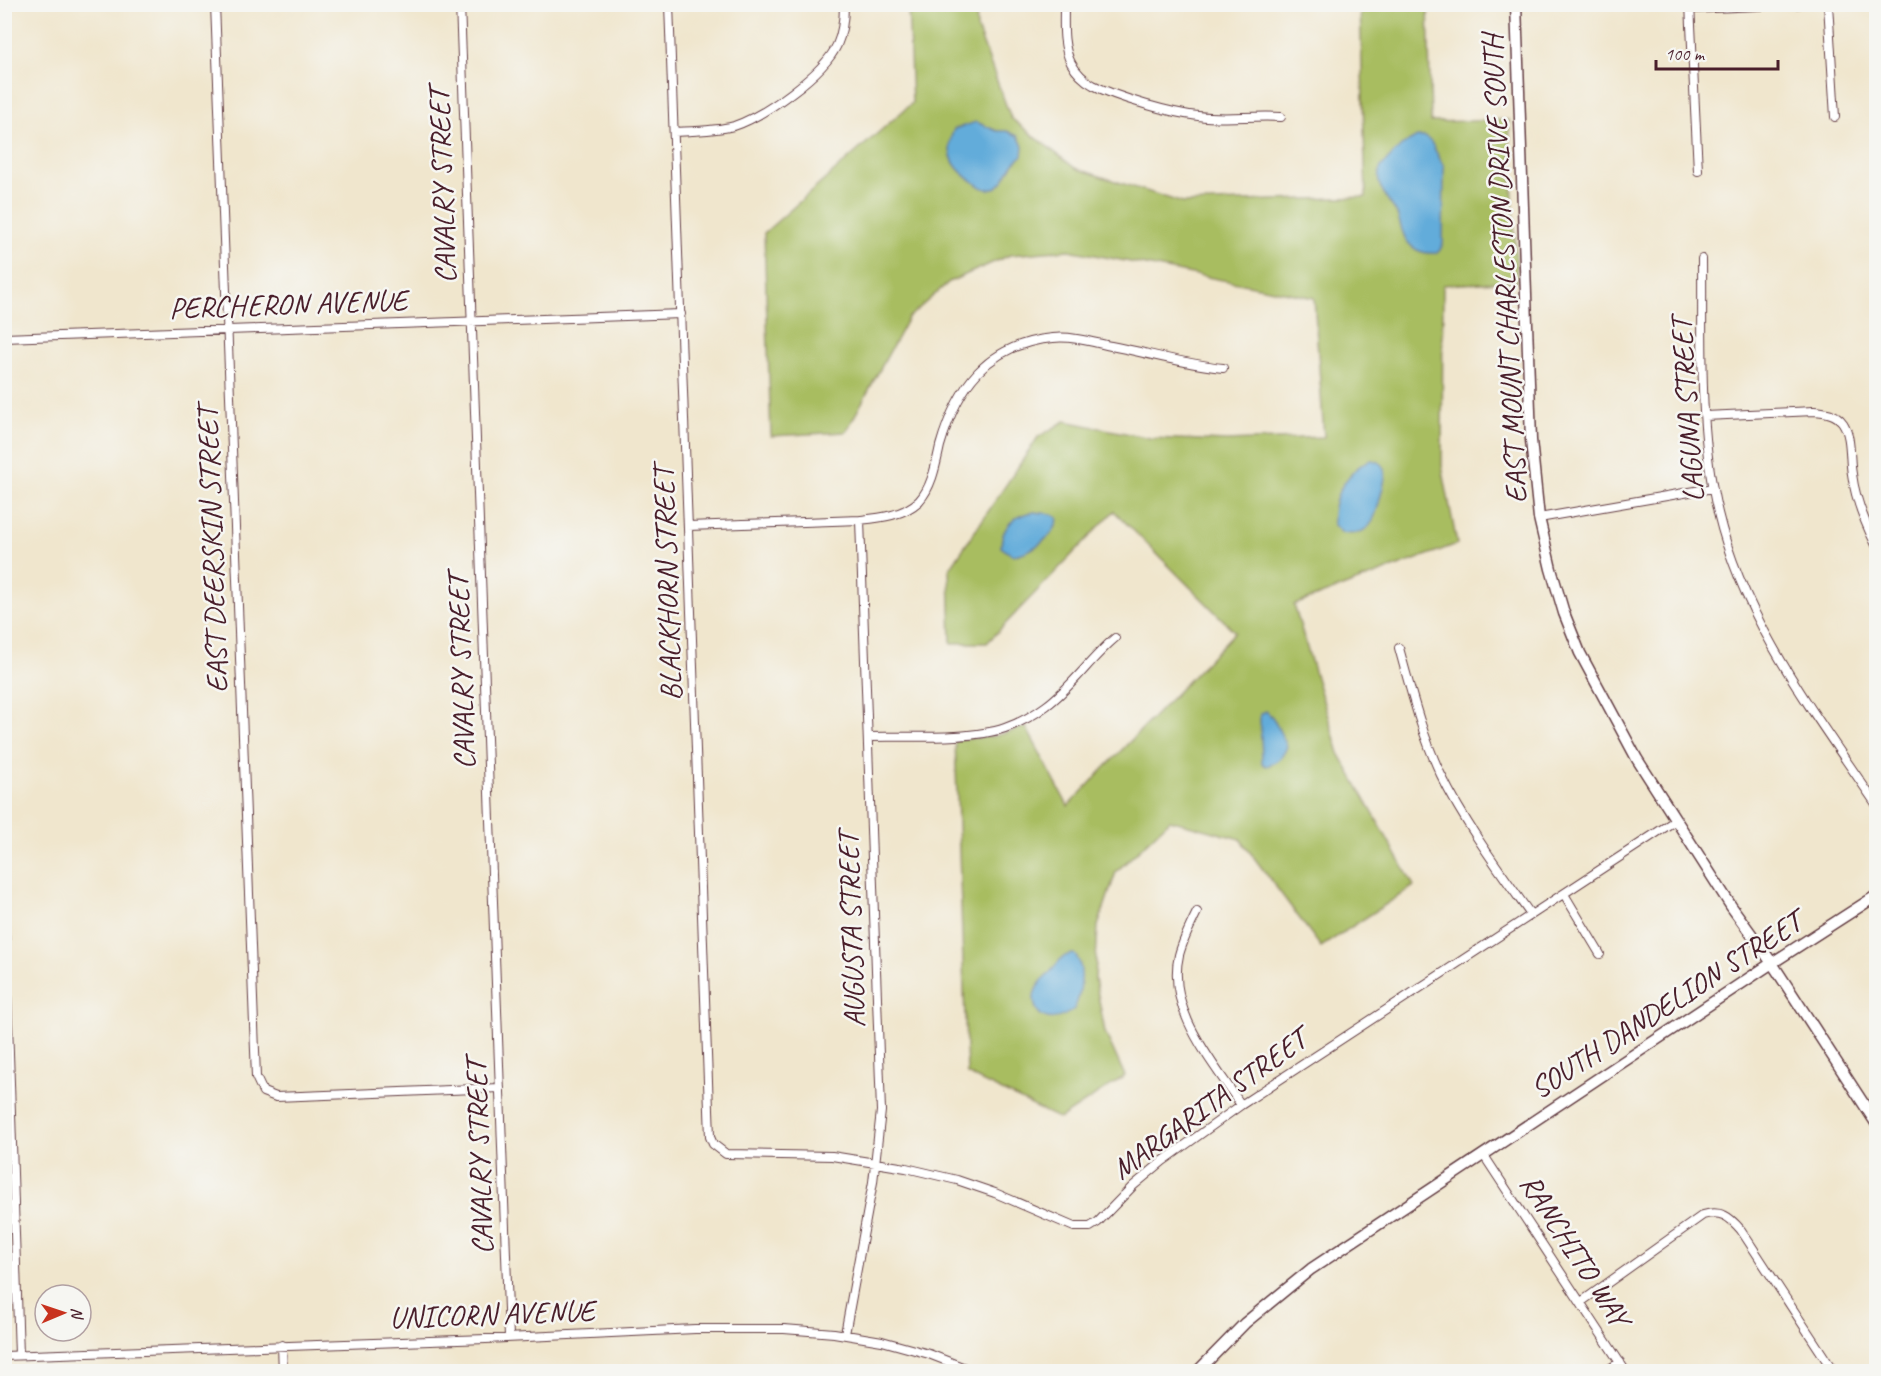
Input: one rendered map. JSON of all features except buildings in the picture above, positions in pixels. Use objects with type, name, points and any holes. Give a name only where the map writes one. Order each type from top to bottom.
[{"type":"street","name":"EAST DEERSKIN STREET","points":[[215,4],[256,1077],[263,1092],[276,1097],[500,1088]]},
{"type":"street","name":"CAVALRY STREET","points":[[460,4],[509,1337]]},
{"type":"street","name":"BLACKHORN STREET","points":[[669,4],[710,1137],[713,1144],[726,1154]]},
{"type":"street","points":[[674,132],[708,131],[734,126],[764,111],[812,76],[825,64],[837,46],[844,19],[844,4]]},
{"type":"street","points":[[1064,4],[1066,52],[1079,75],[1093,85],[1112,93],[1189,115],[1223,118],[1281,117]]},
{"type":"street","name":"EAST MOUNT CHARLESTON DRIVE SOUTH","points":[[1516,4],[1531,440],[1539,518],[1564,614],[1580,654],[1627,741],[1731,906],[1772,963],[1876,1123]]},
{"type":"street","points":[[1698,171],[1690,7],[1802,4]]},
{"type":"street","points":[[1828,4],[1835,117]]},
{"type":"street","name":"LAGUNA STREET","points":[[1702,259],[1705,416],[1718,515],[1735,569],[1761,626],[1782,662],[1876,804]]},
{"type":"street","name":"PERCHERON AVENUE","points":[[4,338],[681,314]]},
{"type":"street","points":[[688,526],[860,520],[897,514],[911,507],[926,491],[946,424],[964,388],[975,374],[992,360],[1028,342],[1054,338],[1080,339],[1222,369]]},
{"type":"street","points":[[1705,416],[1814,411],[1836,416],[1847,429],[1852,475],[1858,502],[1876,545]]},
{"type":"street","points":[[1539,518],[1713,488]]},
{"type":"street","name":"AUGUSTA STREET","points":[[845,1335],[875,1163],[881,1111],[860,520]]},
{"type":"street","points":[[868,737],[964,735],[1005,728],[1046,706],[1073,682],[1115,638]]},
{"type":"street","points":[[1399,648],[1423,732],[1441,775],[1460,810],[1531,915]]},
{"type":"street","name":"MARGARITA STREET","points":[[726,1154],[813,1155],[875,1163],[957,1180],[995,1193],[1074,1227],[1090,1227],[1163,1161],[1241,1105],[1676,820]]},
{"type":"street","points":[[1564,894],[1600,954]]},
{"type":"street","name":"SOUTH DANDELION STREET","points":[[1197,1371],[1272,1299],[1311,1269],[1876,896]]},
{"type":"street","points":[[4,903],[8,1102],[19,1355]]},
{"type":"street","points":[[1197,912],[1185,935],[1178,957],[1178,995],[1199,1040],[1241,1105]]},
{"type":"street","name":"RANCHITO WAY","points":[[1483,1154],[1626,1371]]},
{"type":"street","points":[[1581,1302],[1703,1215],[1714,1212],[1722,1213],[1731,1218],[1741,1230],[1834,1371]]},
{"type":"street","name":"UNICORN AVENUE","points":[[4,1356],[695,1329],[784,1329],[882,1341],[975,1371]]},
{"type":"street","points":[[282,1346],[283,1371]]},
{"type":"street","points":[[1605,1371],[1620,1362]]},
{"type":"green space","points":[[908,5],[976,5],[977,28],[1011,118],[1075,168],[1183,203],[1366,197],[1360,5],[1428,5],[1431,122],[1509,120],[1517,281],[1443,285],[1442,466],[1457,544],[1294,605],[1339,753],[1414,886],[1321,947],[1240,839],[1170,820],[1116,872],[1098,926],[1095,979],[1105,1032],[1125,1076],[1060,1119],[967,1074],[955,740],[995,736],[1026,727],[1068,806],[1235,632],[1114,511],[987,643],[951,643],[949,570],[1038,437],[1065,421],[1150,438],[1227,441],[1324,437],[1314,298],[1069,250],[1010,255],[949,282],[908,318],[846,432],[771,436],[764,233],[912,103]]},
{"type":"water","points":[[976,122],[997,131],[1007,131],[1018,136],[1023,146],[1022,156],[1013,165],[1001,184],[994,188],[987,189],[978,186],[960,171],[950,152],[954,129]]},
{"type":"water","points":[[1417,137],[1425,137],[1431,142],[1444,167],[1443,243],[1437,253],[1420,251],[1407,241],[1397,214],[1380,186],[1381,167],[1401,146]]},
{"type":"water","points":[[1372,460],[1381,464],[1385,473],[1375,516],[1367,528],[1361,532],[1342,533],[1333,524],[1338,495],[1355,470],[1365,462]]},
{"type":"water","points":[[1034,512],[1052,514],[1058,518],[1053,531],[1034,548],[1012,555],[1001,547],[1003,533],[1015,519]]},
{"type":"water","points":[[1266,711],[1273,718],[1287,746],[1279,759],[1266,766],[1262,763],[1260,714]]},
{"type":"water","points":[[1074,954],[1080,965],[1081,980],[1079,996],[1074,1009],[1058,1017],[1042,1016],[1035,1006],[1036,989],[1061,959],[1066,955]]}]
